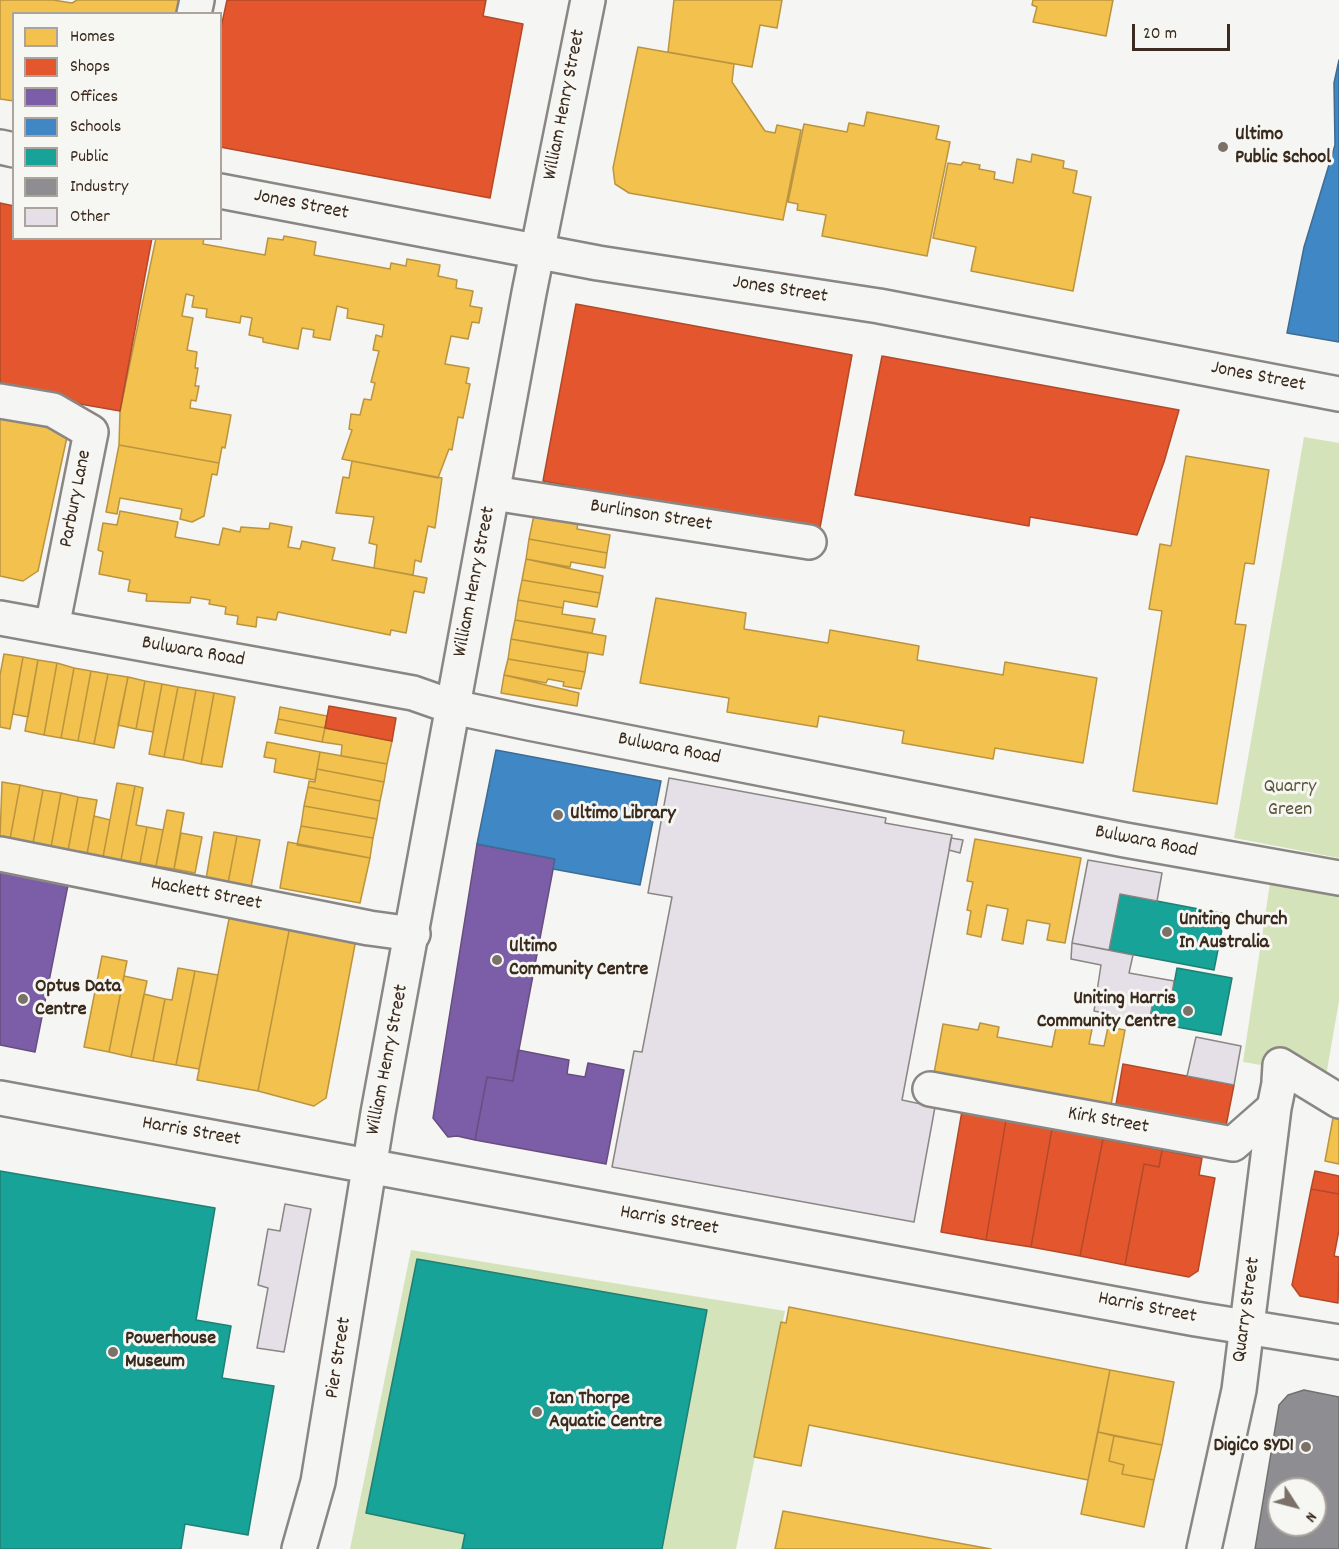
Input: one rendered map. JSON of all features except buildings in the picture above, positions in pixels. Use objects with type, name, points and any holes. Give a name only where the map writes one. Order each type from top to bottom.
[{"type":"street","name":"William Henry Street","points":[[370,1165],[538,251],[588,0]]},
{"type":"street","name":"Jones Street","points":[[222,191],[598,263],[879,306],[1339,394]]},
{"type":"street","name":"Parbury Lane","points":[[0,401],[53,410],[91,432],[52,627]]},
{"type":"street","name":"Burlinson Street","points":[[493,493],[809,542]]},
{"type":"street","name":"Bulwara Road","points":[[0,618],[413,693],[453,707],[1113,838],[1339,878]]},
{"type":"street","name":"Hackett Street","points":[[0,854],[369,928],[412,934]]},
{"type":"street","name":"Quarry Street","points":[[1204,1549],[1239,1390],[1281,1065],[1339,1101]]},
{"type":"street","name":"Kirk Street","points":[[930,1089],[1233,1144],[1278,1089]]},
{"type":"street","name":"Harris Street","points":[[0,1098],[1339,1342]]},
{"type":"street","name":"Pier Street","points":[[298,1549],[318,1482],[370,1165]]},
{"type":"green space","name":"Quarry Green","points":[[1304,437],[1339,443],[1339,858],[1234,838]]},
{"type":"green space","points":[[1270,883],[1339,896],[1339,1001],[1326,1076],[1243,1062]]},
{"type":"green space","name":"Ian Thorpe Aquatic Centre","points":[[411,1250],[785,1311],[736,1549],[350,1549]]},
{"type":"place","name":"Ultimo Public School","points":[[1223,147]]},
{"type":"place","name":"Ultimo Library","points":[[558,815]]},
{"type":"place","name":"Uniting Church In Australia","points":[[1167,932]]},
{"type":"place","name":"Ultimo Community Centre","points":[[497,960]]},
{"type":"place","name":"Optus Data Centre","points":[[23,999]]},
{"type":"place","name":"Uniting Harris Community Centre","points":[[1188,1011]]},
{"type":"place","name":"Powerhouse Museum","points":[[113,1352]]},
{"type":"place","name":"Ian Thorpe Aquatic Centre","points":[[537,1412]]},
{"type":"place","name":"DigiCo SYD1","points":[[1306,1447]]}]
